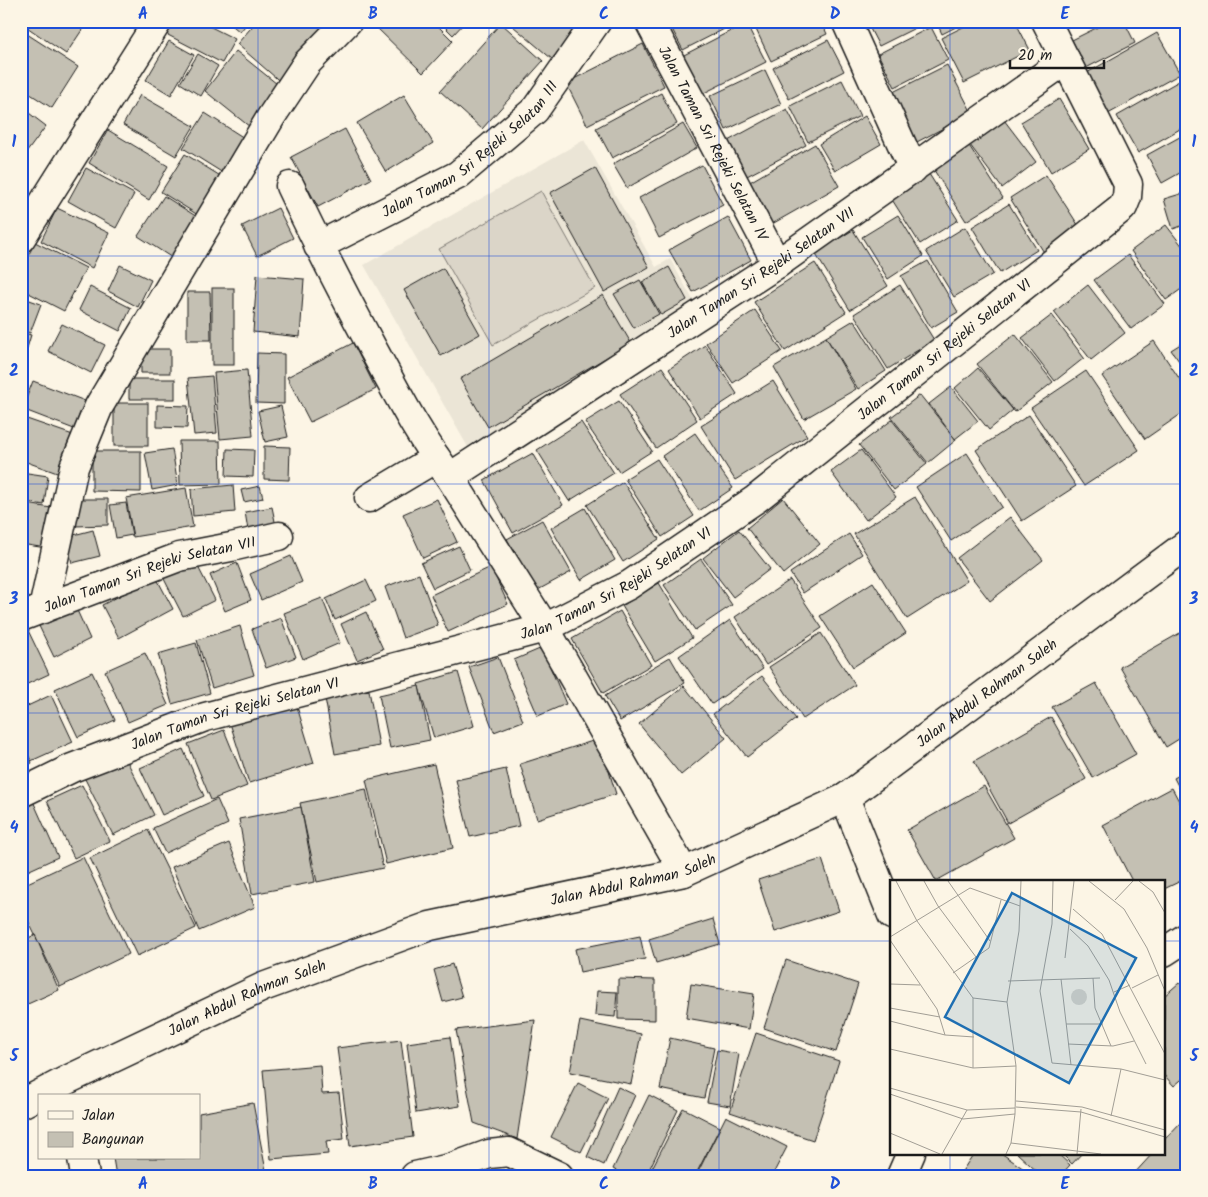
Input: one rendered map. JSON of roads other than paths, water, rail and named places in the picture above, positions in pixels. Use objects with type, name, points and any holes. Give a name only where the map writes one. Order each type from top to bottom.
[{"type":"street","points":[[21,238],[158,21]]},
{"type":"street","name":"Jalan Taman Sri Rejeki Selatan III","points":[[318,246],[458,175],[534,110],[597,21]]},
{"type":"street","name":"Jalan Taman Sri Rejeki Selatan IV","points":[[648,21],[776,264]]},
{"type":"street","points":[[846,21],[913,169]]},
{"type":"street","points":[[1046,21],[1066,60]]},
{"type":"street","points":[[32,613],[74,467],[99,406],[271,117],[307,62],[338,24]]},
{"type":"street","name":"Jalan Taman Sri Rejeki Selatan VII","points":[[369,498],[443,467],[776,264],[1066,60]]},
{"type":"street","name":"Jalan Taman Sri Rejeki Selatan VI","points":[[21,793],[72,768],[205,717],[545,628],[630,585],[756,500],[1123,208],[1127,197],[1128,184],[1066,60]]},
{"type":"street","points":[[290,186],[318,246],[412,422],[443,467],[545,628],[684,872]]},
{"type":"street","name":"Jalan Taman Sri Rejeki Selatan VII","points":[[32,613],[179,557],[279,536]]},
{"type":"street","name":"Jalan Abdul Rahman Saleh","points":[[52,1094],[70,1088],[263,987],[430,926],[684,872],[845,798],[1187,544]]},
{"type":"street","points":[[845,798],[890,910]]},
{"type":"street","points":[[1166,951],[1187,937]]},
{"type":"street","name":"Jalan Abdul Rahman Saleh","points":[[21,1104],[38,1098]]},
{"type":"street","points":[[415,1176],[448,1172],[489,1154],[509,1152],[558,1176]]},
{"type":"street","points":[[901,1176],[911,1154]]},
{"type":"street","points":[[82,1160],[84,1176]]}]
